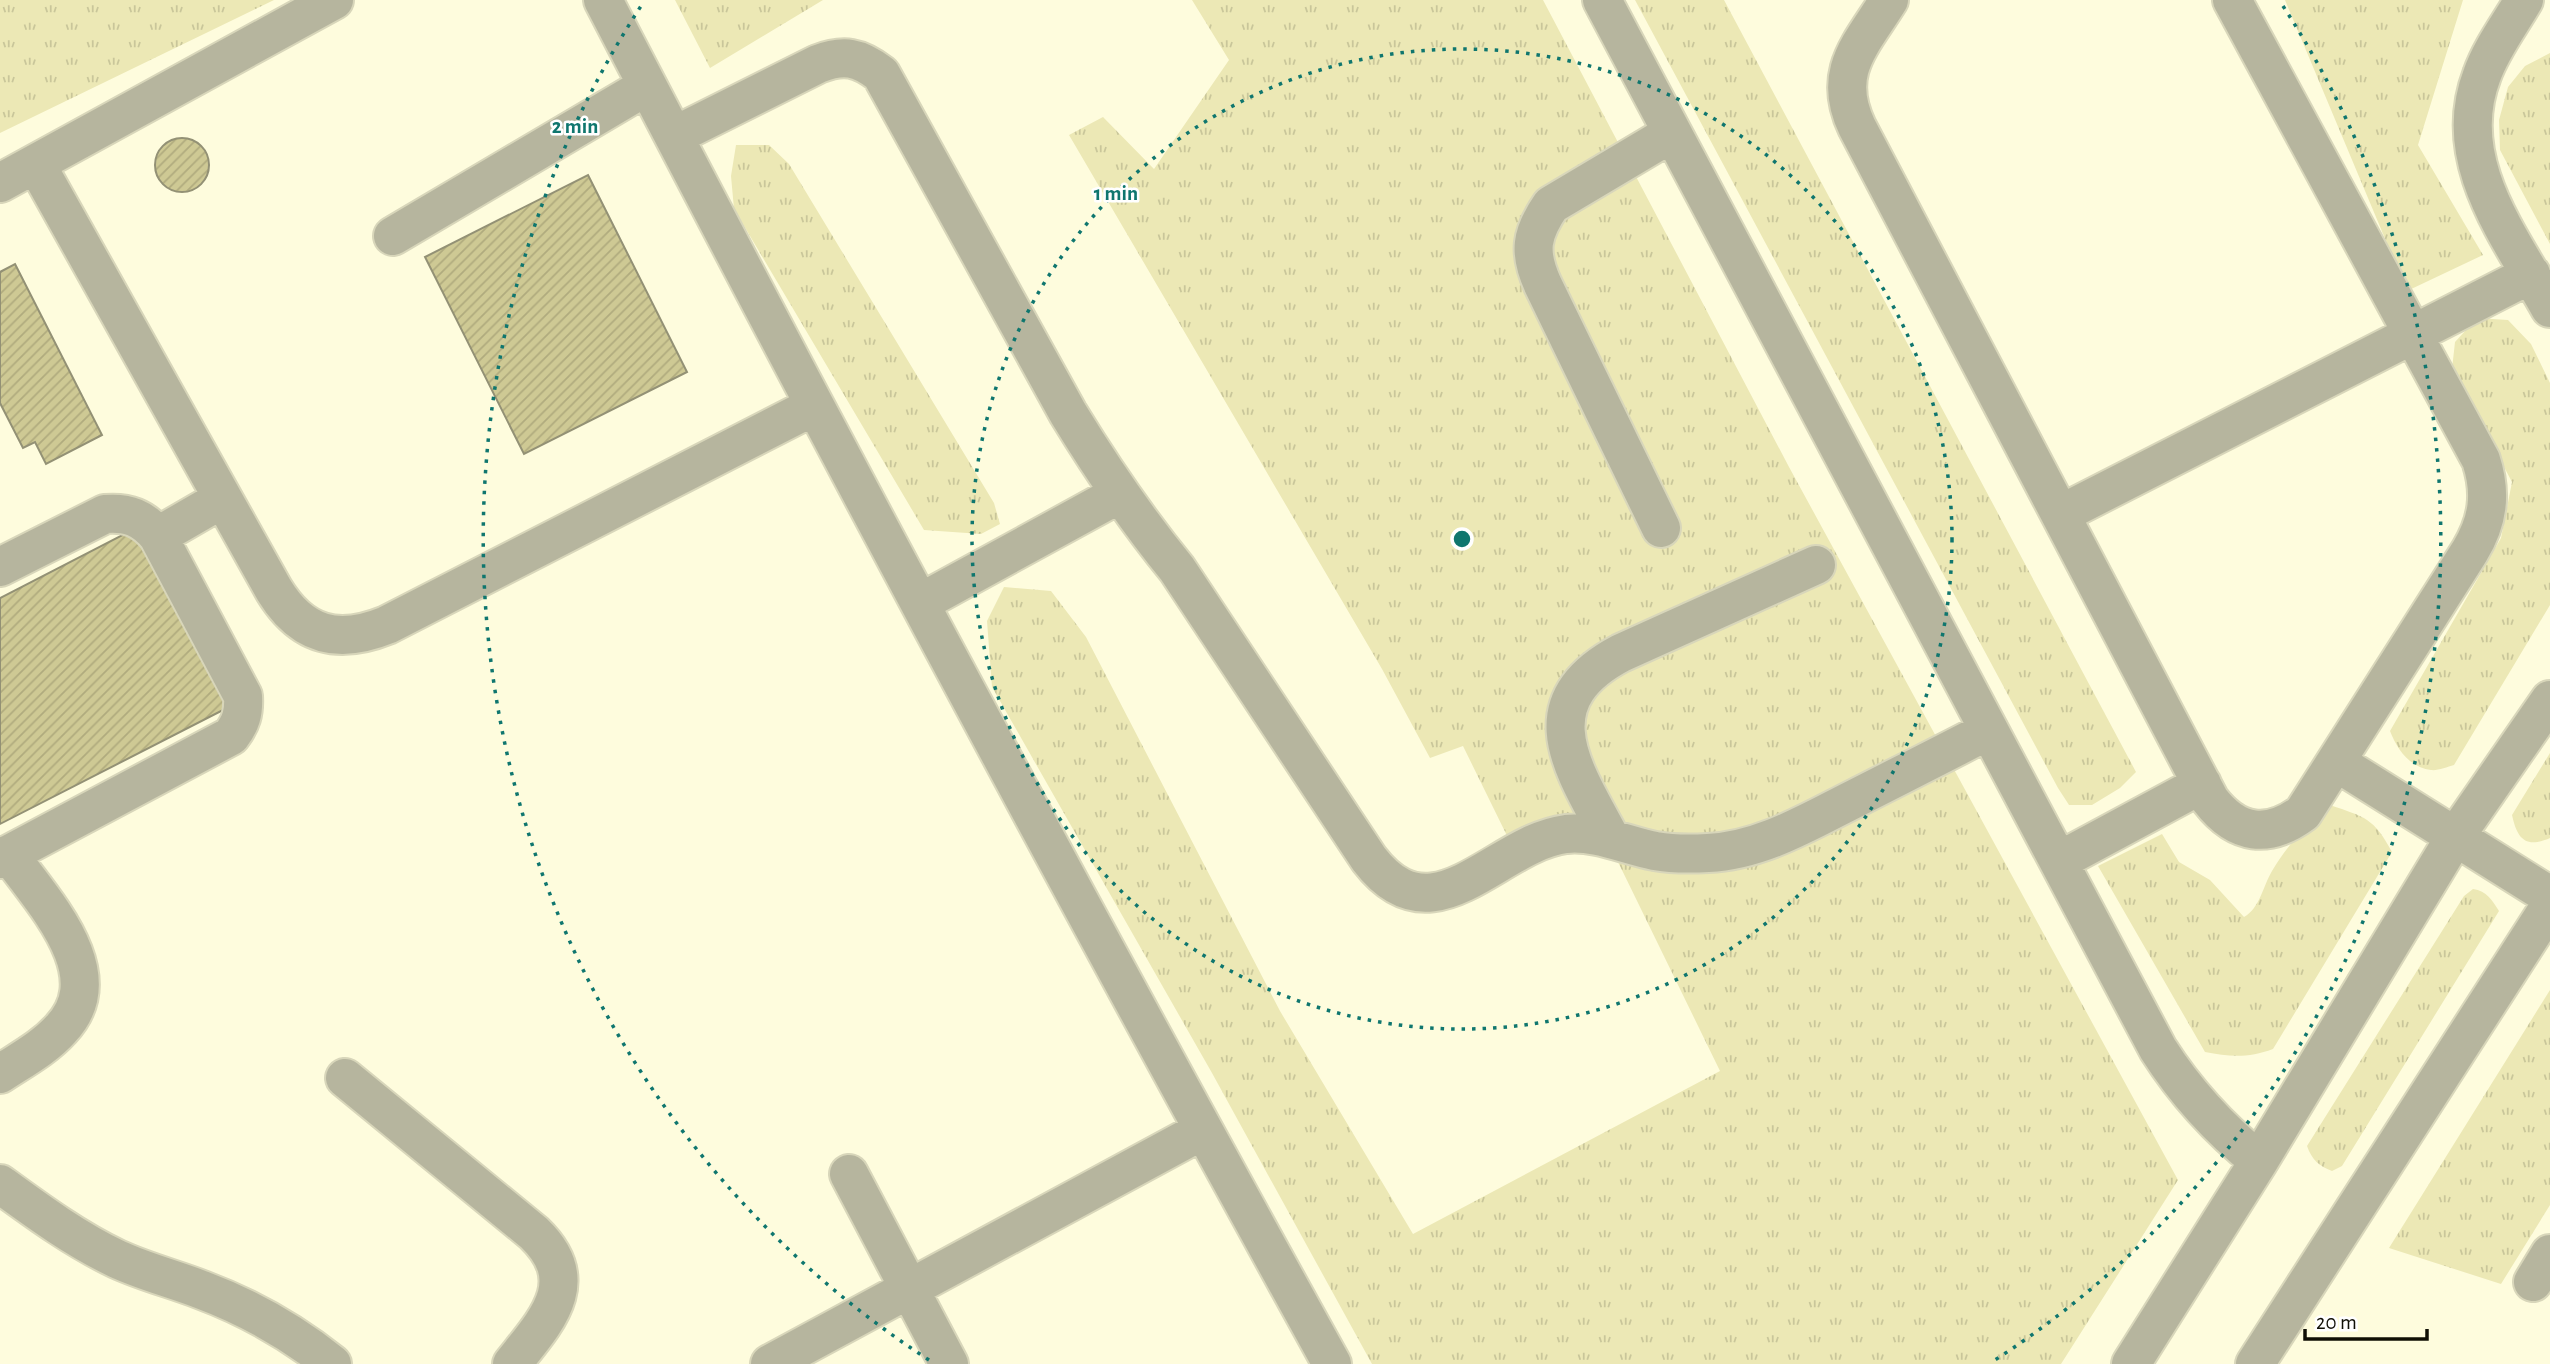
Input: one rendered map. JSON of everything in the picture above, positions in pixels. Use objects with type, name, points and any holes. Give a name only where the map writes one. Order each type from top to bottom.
[{"type":"lane","points":[[0,183],[36,164],[288,11],[334,0]]},
{"type":"lane","points":[[603,0],[814,406],[1203,1130],[1332,1364]]},
{"type":"lane","points":[[1602,0],[2158,1049],[2178,1081],[2202,1110],[2229,1137],[2259,1161]]},
{"type":"lane","points":[[1889,0],[1856,52],[1848,70],[1845,90],[1848,109],[2202,784],[2221,814],[2236,825],[2254,830],[2272,830],[2288,824],[2303,813],[2480,534],[2486,517],[2488,498],[2487,479],[2481,460],[2232,0]]},
{"type":"lane","points":[[2524,0],[2482,74],[2473,107],[2472,142],[2479,176],[2550,308]]},
{"type":"lane","points":[[674,136],[834,58],[851,58],[867,63],[881,74],[1068,413],[1119,494],[1177,569],[1381,876],[1399,888],[1419,893],[1441,892],[1460,885],[1544,839],[1566,834],[1588,834],[1655,851],[1683,853],[1712,853],[1767,841],[1989,730]]},
{"type":"lane","points":[[393,236],[647,86]]},
{"type":"lane","points":[[1661,528],[1542,285],[1534,265],[1533,244],[1539,223],[1550,205],[1672,133]]},
{"type":"lane","points":[[36,164],[286,609],[302,624],[323,633],[345,636],[366,634],[814,406]]},
{"type":"lane","points":[[2061,514],[2531,274]]},
{"type":"lane","points":[[920,603],[1119,494]]},
{"type":"lane","points":[[159,536],[222,499]]},
{"type":"lane","points":[[0,567],[105,514],[135,516],[148,524],[159,536],[243,696],[244,711],[240,725],[231,736],[218,744],[4,857],[73,948],[79,967],[80,989],[74,1009],[64,1027],[48,1042],[0,1074]]},
{"type":"lane","points":[[1611,839],[1573,768],[1566,747],[1566,723],[1572,701],[1584,680],[1600,664],[1621,653],[1816,565]]},
{"type":"lane","points":[[2131,1364],[2259,1161],[2455,837],[2550,700]]},
{"type":"lane","points":[[2336,762],[2550,896]]},
{"type":"lane","points":[[2059,861],[2202,784]]},
{"type":"lane","points":[[2255,1364],[2550,906]]},
{"type":"lane","points":[[345,1078],[534,1233],[554,1257],[559,1291],[553,1310],[512,1364]]},
{"type":"lane","points":[[770,1364],[1203,1130]]},
{"type":"lane","points":[[849,1174],[949,1364]]},
{"type":"lane","points":[[0,1184],[78,1238],[117,1259],[236,1303],[281,1327],[332,1364]]},
{"type":"green space","points":[[0,0],[274,0],[0,133]]},
{"type":"green space","points":[[675,0],[823,0],[710,68]]},
{"type":"green space","points":[[1192,0],[1543,0],[1789,467],[2178,1180],[2061,1364],[1372,1364],[1212,1073],[992,687],[987,621],[1004,587],[1051,591],[1086,637],[1280,1011],[1413,1234],[1720,1071],[1599,823],[1515,852],[1463,746],[1430,758],[1382,669],[1069,135],[1103,117],[1154,169],[1229,60]]},
{"type":"green space","points":[[1635,0],[1724,0],[2136,772],[2120,788],[2092,805],[2069,805],[2058,788]]},
{"type":"green space","points":[[2285,0],[2463,0],[2418,145],[2483,255],[2407,291]]},
{"type":"green space","points":[[2550,53],[2550,244],[2500,150],[2499,120],[2508,87],[2525,66]]},
{"type":"green space","points":[[736,145],[769,145],[789,164],[994,503],[1000,524],[981,534],[924,530],[734,209],[731,176]]},
{"type":"green space","points":[[2477,318],[2508,320],[2531,344],[2550,383],[2550,605],[2454,765],[2431,770],[2410,761],[2396,744],[2390,731],[2501,538],[2512,482],[2452,369],[2455,342]]},
{"type":"green space","points":[[2550,753],[2550,838],[2528,842],[2517,830],[2512,815]]},
{"type":"green space","points":[[2330,805],[2374,825],[2392,852],[2273,1049],[2239,1056],[2205,1052],[2098,866],[2162,834],[2179,862],[2210,880],[2244,917],[2258,902],[2272,871],[2291,844]]},
{"type":"green space","points":[[2473,889],[2486,894],[2499,911],[2342,1166],[2332,1171],[2323,1167],[2316,1162],[2307,1146],[2464,896]]},
{"type":"green space","points":[[2550,990],[2550,1205],[2501,1284],[2389,1248]]},
{"type":"building","points":[[182,138],[201,146],[209,165],[201,184],[182,192],[163,184],[155,165],[163,146]]},
{"type":"building","points":[[588,175],[687,372],[524,454],[425,257]]},
{"type":"building","points":[[15,264],[102,435],[46,464],[35,442],[23,448],[0,403],[0,272]]},
{"type":"building","points":[[136,528],[227,708],[0,824],[0,598]]}]
